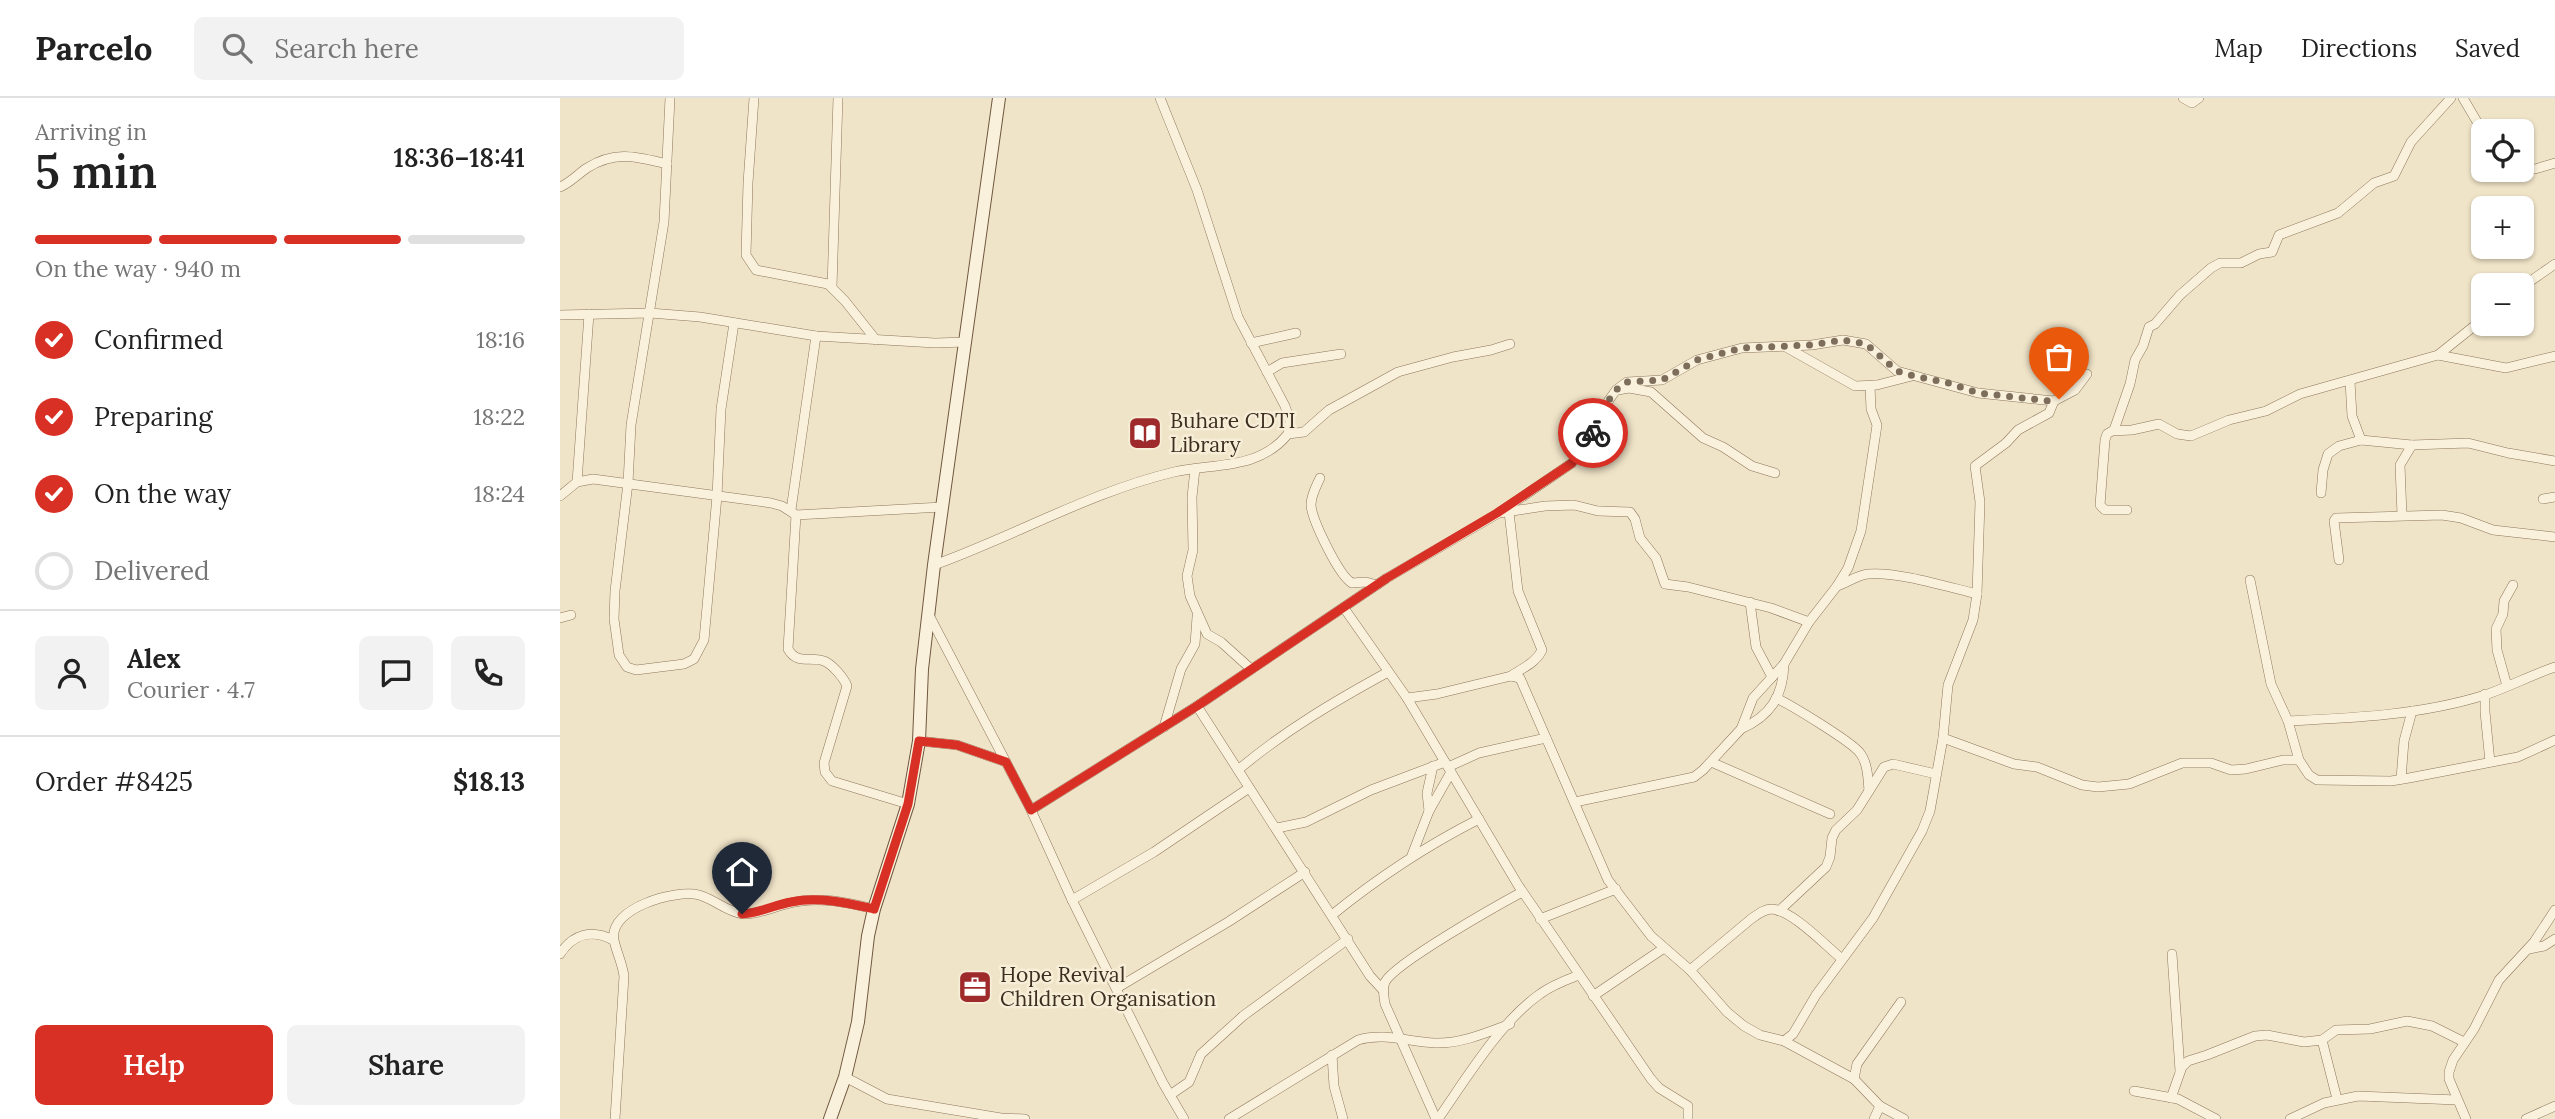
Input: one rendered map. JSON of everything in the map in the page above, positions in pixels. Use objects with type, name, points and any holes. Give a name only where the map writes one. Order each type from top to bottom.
[{"type":"main road","points":[[830,1119],[845,1077],[858,1022],[868,936],[874,909],[908,804],[919,741],[922,669],[934,565],[999,98]]},
{"type":"street","points":[[670,98],[664,222],[631,425],[628,483],[615,591],[614,619],[619,655],[627,667],[636,670],[684,664],[694,659],[704,640],[717,496],[721,409],[734,323]]},
{"type":"street","points":[[754,98],[746,255],[756,270],[821,281],[832,287],[876,340]]},
{"type":"street","points":[[832,287],[838,98]]},
{"type":"street","points":[[1160,98],[1197,190],[1238,317],[1290,421],[1288,434]]},
{"type":"street","points":[[2183,98],[2192,103],[2199,98]]},
{"type":"street","points":[[2114,430],[2130,384],[2135,360],[2148,329],[2180,295],[2217,265],[2241,263],[2257,255],[2272,252],[2279,235],[2338,213],[2374,183],[2394,176],[2411,142],[2451,98]]},
{"type":"street","points":[[2463,98],[2475,119]]},
{"type":"street","points":[[560,187],[601,160],[631,156],[667,164]]},
{"type":"street","points":[[2534,169],[2555,163]]},
{"type":"street","points":[[2534,279],[2555,264]]},
{"type":"street","points":[[560,315],[650,313],[700,317],[816,336],[935,343],[966,341]]},
{"type":"street","points":[[577,482],[589,314]]},
{"type":"street","points":[[2127,510],[2105,510],[2100,505],[2105,440],[2107,434],[2114,430],[2132,430],[2159,424],[2177,434],[2191,436],[2229,420],[2266,411],[2288,398],[2438,355],[2471,329]]},
{"type":"street","points":[[1251,343],[1296,333]]},
{"type":"street","points":[[816,336],[793,513],[788,649],[797,659],[826,663],[847,686],[824,763],[825,772],[831,781],[908,804]]},
{"type":"street","points":[[1031,810],[1197,706],[1377,585],[1497,513],[1572,463],[1588,443],[1604,408],[1616,390],[1627,382],[1662,380],[1697,360],[1759,346],[1811,345],[1843,340],[1866,344],[1897,371],[1978,393],[2054,401],[2075,390],[2087,374]]},
{"type":"street","points":[[934,565],[1107,493],[1143,481],[1252,460],[1266,454],[1288,434],[1304,432],[1329,410],[1398,372],[1453,357],[1491,351],[1510,344]]},
{"type":"street","points":[[1784,346],[1855,386],[1870,386],[1914,376]]},
{"type":"street","points":[[1267,372],[1282,363],[1341,354]]},
{"type":"street","points":[[2438,355],[2506,368],[2555,356]]},
{"type":"street","points":[[2350,381],[2352,416],[2361,440]]},
{"type":"street","points":[[1575,802],[1694,777],[1741,729],[1753,698],[1784,664],[1808,622],[1837,586],[1857,547],[1877,425],[1871,409],[1870,386]]},
{"type":"street","points":[[1616,390],[1629,388],[1651,392],[1703,438],[1723,447],[1752,466],[1775,473]]},
{"type":"street","points":[[1784,1041],[1793,1034],[1816,995],[1873,918],[1922,831],[1930,811],[1943,738],[1948,685],[1973,620],[1977,594],[1980,502],[1975,466],[2006,443],[2018,430],[2049,414],[2054,401]]},
{"type":"street","points":[[2321,493],[2328,454],[2340,446],[2361,440],[2412,444],[2468,443],[2555,461]]},
{"type":"street","points":[[2402,515],[2400,465],[2412,444]]},
{"type":"street","points":[[1195,469],[1192,504],[1193,550],[1187,576],[1190,596],[1207,634],[1221,642],[1251,669]]},
{"type":"street","points":[[1320,478],[1312,497],[1312,510],[1343,576],[1352,583],[1366,582],[1377,585]]},
{"type":"street","points":[[560,496],[577,482],[593,479],[771,503],[793,513],[942,507]]},
{"type":"street","points":[[2543,499],[2555,497]]},
{"type":"street","points":[[1497,513],[1574,505],[1598,511],[1630,512],[1635,519],[1640,538],[1656,558],[1665,584],[1750,602],[1808,622]]},
{"type":"street","points":[[1509,512],[1518,591],[1542,650],[1530,664],[1511,676]]},
{"type":"street","points":[[2339,560],[2334,531],[2336,518],[2442,515],[2493,530],[2555,537]]},
{"type":"street","points":[[1837,586],[1859,576],[1872,574],[1918,580],[1977,594]]},
{"type":"street","points":[[2250,580],[2271,684],[2288,721],[2299,760],[2309,775],[2317,780],[2400,779],[2518,757],[2555,740]]},
{"type":"street","points":[[2507,686],[2497,650],[2496,629],[2504,601],[2513,585]]},
{"type":"street","points":[[1750,602],[1756,647],[1772,677]]},
{"type":"street","points":[[1345,608],[1407,698],[1522,892],[1651,1079],[1659,1088],[1688,1106],[1688,1119]]},
{"type":"street","points":[[560,618],[571,615]]},
{"type":"street","points":[[1164,727],[1181,669],[1195,644],[1198,615]]},
{"type":"street","points":[[930,617],[1031,810],[1072,900],[1184,1119]]},
{"type":"street","points":[[1741,729],[1762,719],[1769,711],[1784,675],[1784,664]]},
{"type":"street","points":[[2288,721],[2412,711],[2485,694],[2555,667]]},
{"type":"street","points":[[1238,771],[1263,749],[1299,724],[1388,672]]},
{"type":"street","points":[[1407,698],[1518,676],[1525,685],[1601,864],[1637,918],[1664,948],[1690,970],[1727,1012],[1744,1026],[1767,1038],[1784,1041],[1854,1079],[1880,1106],[1904,1119]]},
{"type":"street","points":[[2485,694],[2484,712],[2490,762]]},
{"type":"street","points":[[1776,698],[1858,751],[1866,766],[1869,792]]},
{"type":"street","points":[[1197,706],[1370,976],[1383,990]]},
{"type":"street","points":[[2400,779],[2404,741],[2412,711]]},
{"type":"street","points":[[1276,828],[1306,822],[1371,790],[1433,766],[1448,767],[1479,753],[1546,738]]},
{"type":"street","points":[[1943,738],[2006,761],[2037,767],[2082,785],[2098,787],[2129,784],[2182,763],[2211,763],[2231,770],[2283,760],[2299,760]]},
{"type":"street","points":[[919,741],[957,745],[1006,762]]},
{"type":"street","points":[[1711,762],[1830,814]]},
{"type":"street","points":[[1779,911],[1826,867],[1836,830],[1857,810],[1879,772],[1888,765],[1911,767],[1936,774]]},
{"type":"street","points":[[1429,811],[1427,793],[1433,766]]},
{"type":"street","points":[[1412,855],[1448,767]]},
{"type":"street","points":[[1072,900],[1154,852],[1250,788]]},
{"type":"street","points":[[1332,915],[1371,883],[1412,855],[1479,819]]},
{"type":"street","points":[[1117,988],[1228,922],[1305,872]]},
{"type":"street","points":[[1541,919],[1616,890]]},
{"type":"street","points":[[1522,892],[1420,954],[1385,981],[1385,1004],[1437,1119],[1473,1068],[1510,1024],[1541,993],[1579,975]]},
{"type":"street","points":[[615,1119],[624,976],[614,940],[616,924],[625,914],[652,902],[684,894],[708,898],[742,914],[812,900],[839,901],[874,909]]},
{"type":"street","points":[[1690,970],[1761,912],[1770,909],[1794,919],[1842,959]]},
{"type":"street","points":[[2466,1119],[2449,1072],[2499,980],[2545,928],[2555,910]]},
{"type":"street","points":[[562,949],[584,934],[597,933],[614,940]]},
{"type":"street","points":[[2528,949],[2543,946],[2555,939]]},
{"type":"street","points":[[1170,1095],[1189,1082],[1201,1054],[1243,1016],[1348,940]]},
{"type":"street","points":[[1593,996],[1664,948]]},
{"type":"street","points":[[2172,954],[2180,1071]]},
{"type":"street","points":[[1854,1079],[1854,1072],[1861,1058],[1900,1002]]},
{"type":"street","points":[[2172,1098],[2180,1071],[2188,1060],[2255,1036],[2267,1034],[2304,1042],[2322,1040],[2336,1030],[2370,1029],[2407,1021],[2432,1026],[2464,1042]]},
{"type":"street","points":[[1229,1119],[1358,1040],[1371,1036],[1436,1044],[1458,1041],[1510,1024]]},
{"type":"street","points":[[2322,1040],[2337,1099]]},
{"type":"street","points":[[1332,1055],[1334,1086],[1343,1119]]},
{"type":"street","points":[[845,1077],[887,1099],[1001,1118],[1025,1119]]},
{"type":"street","points":[[2134,1091],[2178,1099],[2216,1119]]},
{"type":"street","points":[[2290,1119],[2337,1099],[2375,1096],[2457,1100]]},
{"type":"street","points":[[1874,1119],[1880,1106]]},
{"type":"street","points":[[2526,1119],[2555,1106]]},
{"type":"way so far","points":[[1593,433],[1609,400],[1616,390],[1627,382],[1662,380],[1697,360],[1759,346],[1856,341],[1866,344],[1897,371],[1905,374],[1948,383],[1978,393],[2050,401],[2059,399]]},
{"type":"place","name":"Buhare CDTI Library","points":[[1145,433]]},
{"type":"place","name":"Hope Revival Children Organisation","points":[[975,987]]},
{"type":"route","points":[[742,914],[812,900],[839,901],[874,909],[908,804],[919,741],[957,745],[1006,762],[1031,810],[1197,706],[1387,578],[1497,513],[1572,463],[1593,433]]}]
